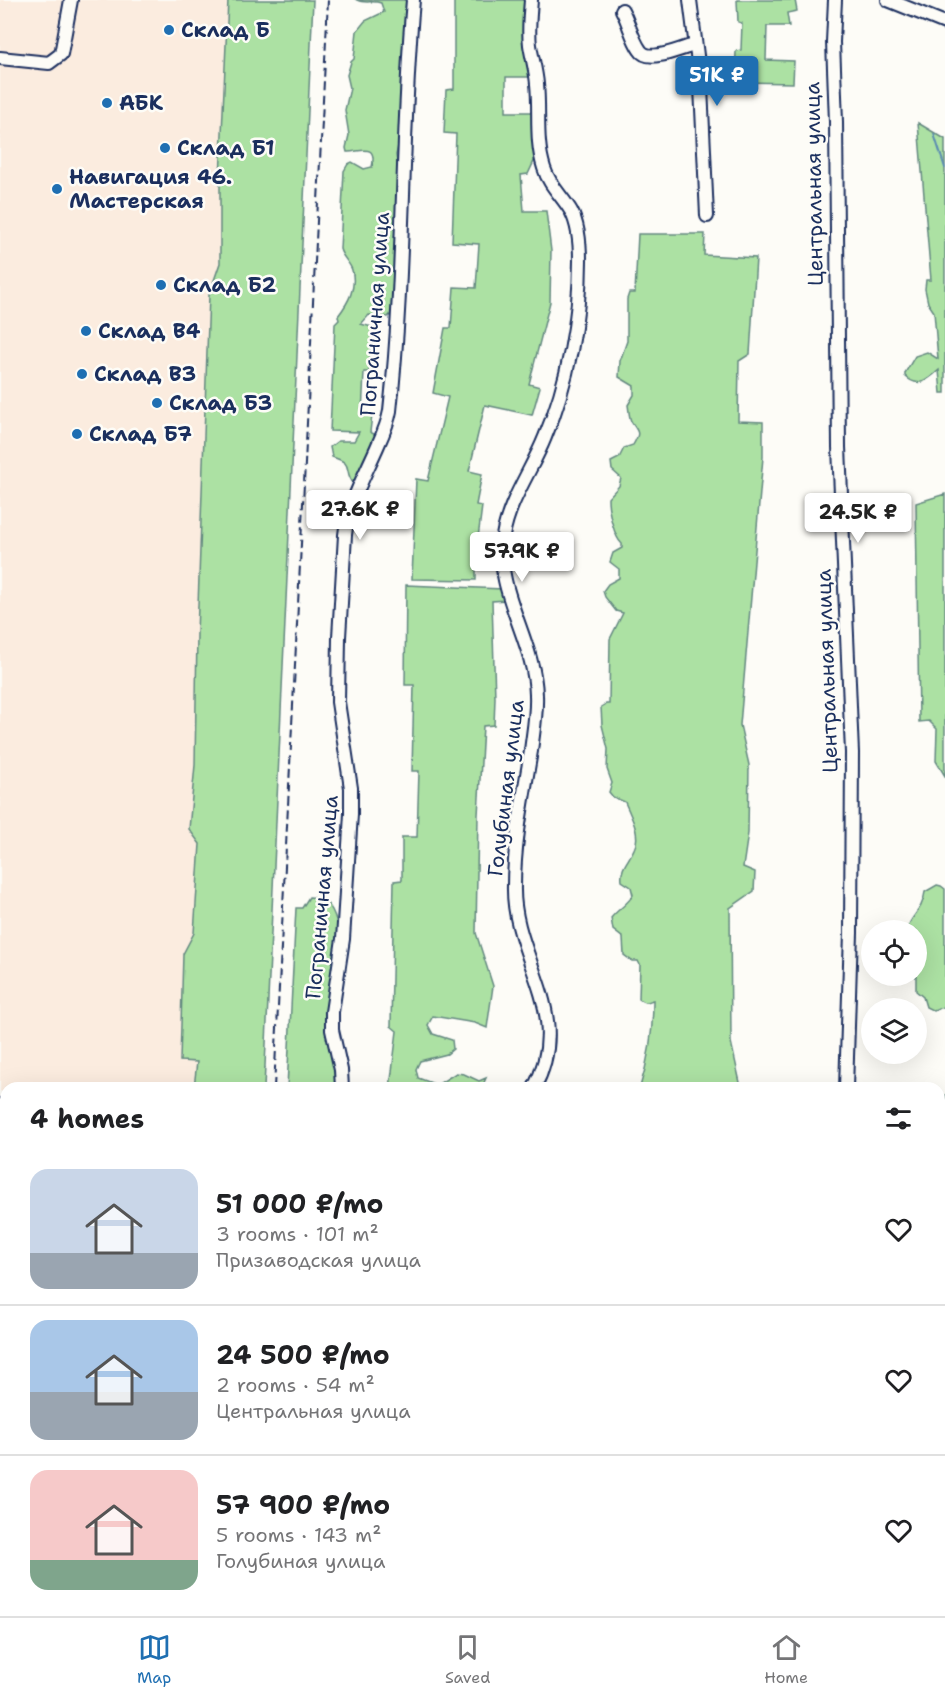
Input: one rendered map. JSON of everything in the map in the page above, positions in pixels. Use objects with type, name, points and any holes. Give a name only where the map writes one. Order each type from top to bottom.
[{"type":"street","points":[[0,58],[49,63],[61,54],[71,0]]},
{"type":"street","name":"Пограничная улица","points":[[342,1082],[332,1030],[332,1012],[343,939],[351,788],[338,702],[340,603],[346,526],[385,431],[390,413],[399,303],[413,0]]},
{"type":"street","name":"Голубиная улица","points":[[531,0],[529,36],[537,83],[537,130],[541,157],[545,173],[576,223],[580,261],[571,346],[556,405],[539,452],[513,504],[503,540],[502,560],[508,588],[530,659],[536,694],[513,885],[517,916],[543,998],[548,1022],[548,1044],[537,1082]]},
{"type":"street","points":[[690,0],[701,99],[707,216]]},
{"type":"street","name":"Центральная улица","points":[[835,0],[833,42],[836,122],[839,447],[852,753],[851,933],[846,1082]]},
{"type":"street","points":[[888,0],[945,23]]},
{"type":"street","points":[[622,10],[639,50],[646,56],[655,56],[694,45]]},
{"type":"shaded area","points":[[0,0],[313,0],[264,1082],[0,1082]]},
{"type":"green space","points":[[228,0],[313,0],[264,1082],[195,1082],[197,1062],[180,1061],[183,954],[194,933],[200,844],[189,829],[195,765],[197,634],[209,295],[220,263],[220,178]]},
{"type":"green space","points":[[357,0],[409,0],[401,132],[396,155],[400,183],[393,305],[388,317],[369,315],[361,324],[372,327],[369,372],[364,372],[362,414],[372,415],[370,432],[376,435],[354,484],[344,462],[332,457],[330,447],[338,441],[354,441],[359,432],[330,431],[335,324],[348,300],[353,283],[351,267],[340,249],[344,171],[352,162],[364,169],[372,167],[373,159],[370,151],[347,152],[349,135],[345,110],[350,88],[347,75],[354,59],[357,31],[365,21],[384,12],[381,3]]},
{"type":"green space","points":[[454,0],[528,0],[531,77],[506,77],[506,112],[533,112],[535,159],[528,174],[521,175],[524,211],[546,211],[551,251],[550,302],[529,384],[540,387],[532,415],[485,405],[469,471],[482,474],[476,505],[482,506],[476,554],[476,580],[412,579],[416,479],[428,481],[448,397],[433,393],[445,328],[451,328],[454,287],[476,288],[479,244],[452,242],[456,134],[444,133],[446,90],[454,89]]},
{"type":"green space","points":[[737,0],[795,0],[797,11],[787,13],[789,26],[767,26],[766,60],[794,61],[793,83],[735,82],[736,51],[741,50],[742,23],[738,22]]},
{"type":"green space","points":[[918,123],[945,139],[945,393],[941,393],[939,370],[923,382],[914,382],[905,376],[915,356],[927,352],[938,359],[934,312],[928,303],[925,289],[926,280],[931,280]]},
{"type":"green space","points":[[638,234],[705,234],[704,255],[756,258],[750,354],[739,361],[738,421],[763,422],[763,457],[740,725],[749,765],[748,833],[743,867],[755,872],[754,891],[730,908],[731,1042],[740,1082],[641,1082],[650,1044],[653,1000],[644,1002],[639,999],[640,965],[638,961],[632,961],[624,955],[623,938],[613,930],[611,918],[633,895],[631,887],[622,881],[622,876],[637,838],[625,802],[613,797],[609,792],[612,783],[607,769],[608,749],[602,725],[601,707],[609,704],[610,639],[623,613],[616,611],[603,591],[608,584],[619,578],[619,569],[610,562],[613,553],[622,548],[616,536],[608,503],[608,498],[619,486],[621,478],[612,470],[611,462],[619,458],[624,448],[633,445],[638,434],[630,419],[628,405],[634,395],[634,386],[619,377],[620,361],[627,341],[627,299],[629,293],[635,293]]},
{"type":"green space","points":[[945,494],[945,776],[936,761],[937,729],[929,721],[919,722],[916,503]]},
{"type":"green space","points":[[406,585],[503,589],[506,600],[492,601],[494,725],[483,726],[478,815],[476,933],[493,986],[487,1028],[475,1023],[433,1016],[428,1025],[433,1034],[452,1040],[453,1049],[447,1054],[420,1061],[416,1069],[418,1078],[429,1082],[391,1082],[397,1031],[391,1026],[394,881],[402,880],[402,837],[417,837],[419,771],[412,771],[414,685],[405,685]]},
{"type":"green space","points":[[937,885],[945,889],[945,1006],[934,1011],[927,1008],[927,998],[923,998],[916,991],[916,986],[927,986],[927,920],[911,920],[924,899],[925,892]]},
{"type":"green space","points":[[309,897],[322,900],[330,907],[338,929],[338,1082],[287,1082],[296,908],[302,908]]},
{"type":"green space","points":[[456,1073],[479,1081],[486,1078],[484,1082],[442,1082]]},
{"type":"waterway","points":[[934,134],[945,168]]},
{"type":"railway","points":[[274,1082],[328,0]]},
{"type":"place","name":"Склад Б","points":[[169,30]]},
{"type":"place","name":"АБК","points":[[107,103]]},
{"type":"place","name":"Склад Б1","points":[[165,148]]},
{"type":"place","name":"Навигация 46. Мастерская","points":[[57,189]]},
{"type":"place","name":"Склад Б2","points":[[161,285]]},
{"type":"place","name":"Склад В4","points":[[86,331]]},
{"type":"place","name":"Склад В3","points":[[82,374]]},
{"type":"place","name":"Склад Б3","points":[[157,403]]},
{"type":"place","name":"Склад Б7","points":[[77,434]]}]
